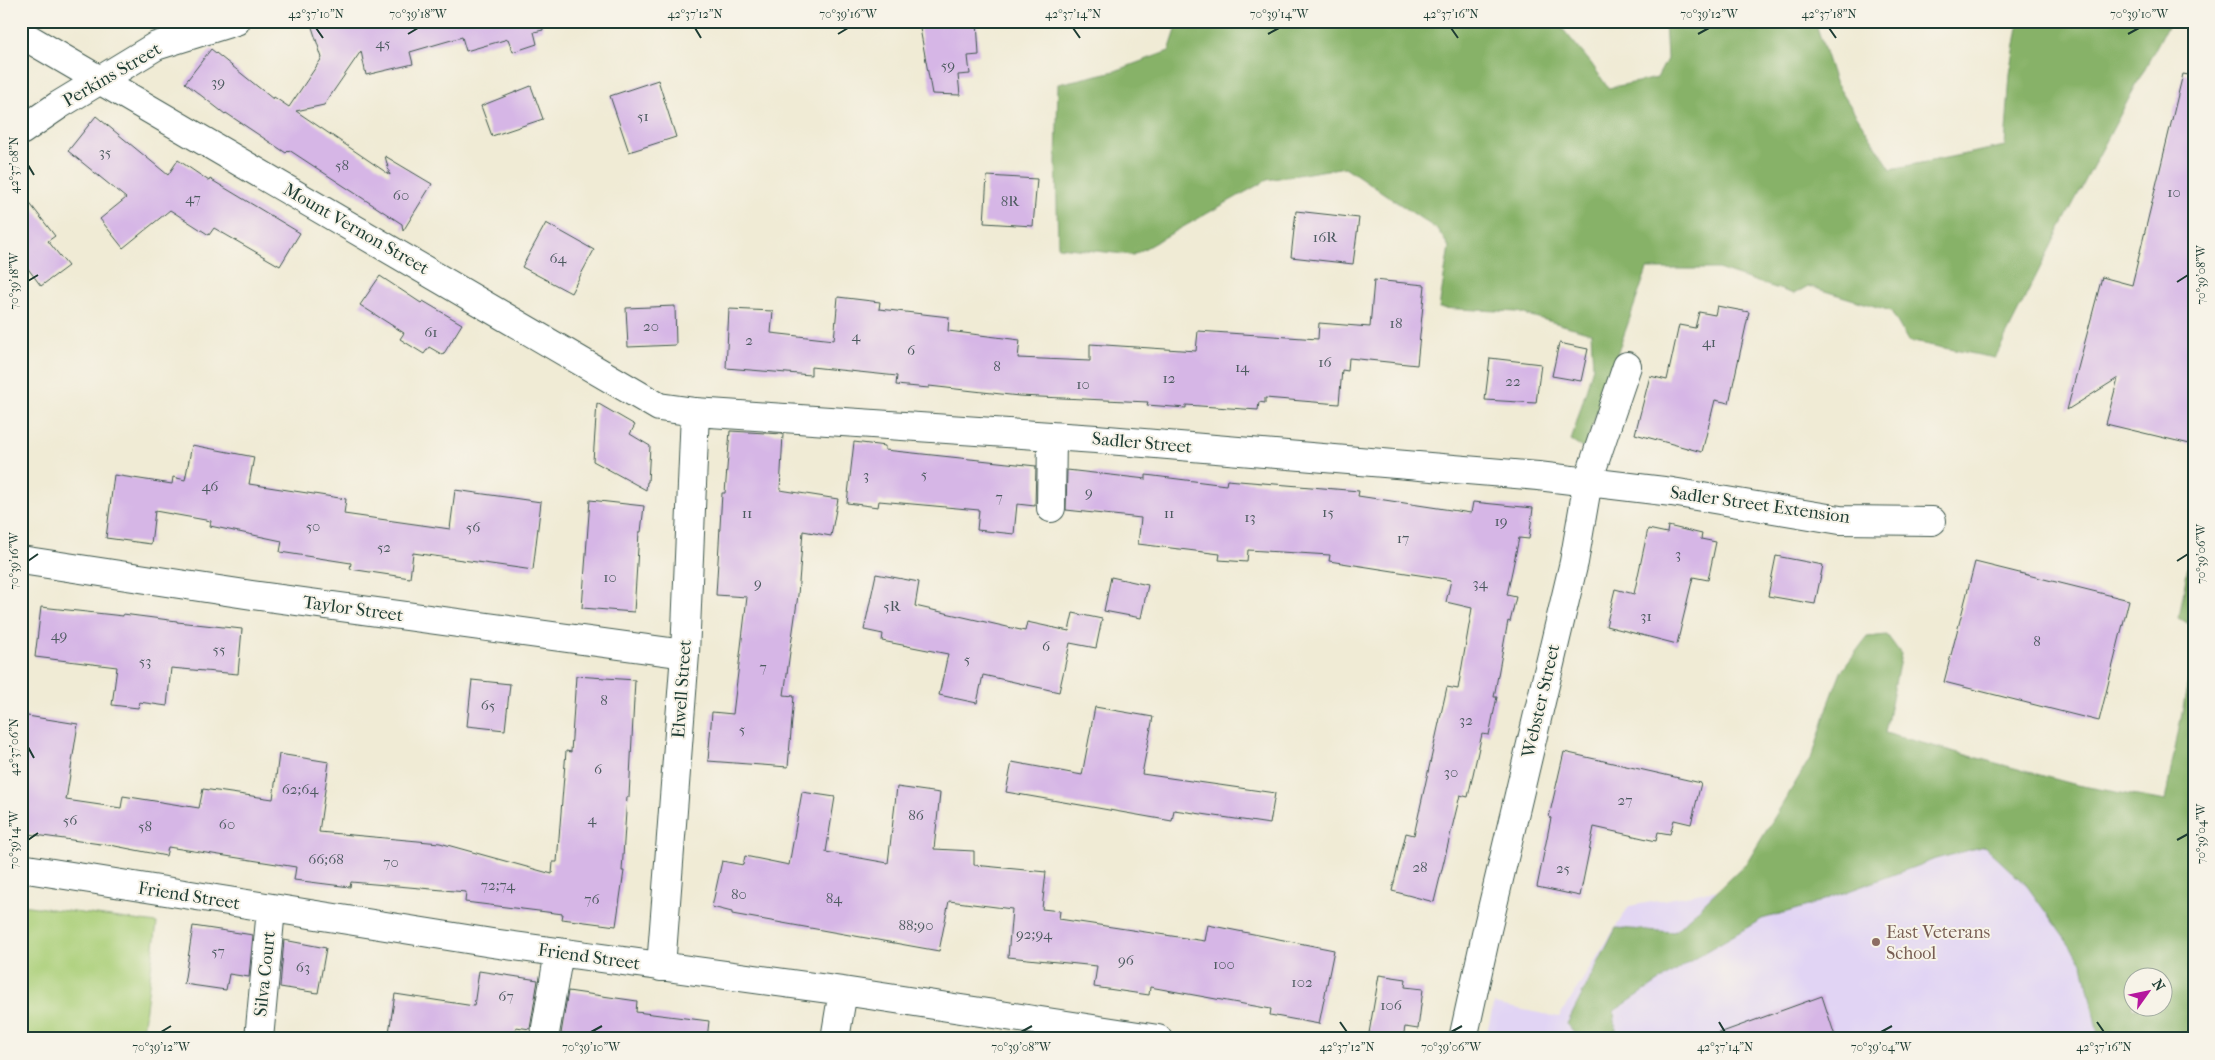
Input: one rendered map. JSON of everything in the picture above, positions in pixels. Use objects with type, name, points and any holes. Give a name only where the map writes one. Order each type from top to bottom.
[{"type":"street","name":"Perkins Street","points":[[21,130],[156,46],[236,21]]},
{"type":"street","name":"Mount Vernon Street","points":[[21,34],[659,407],[695,412]]},
{"type":"street","name":"Webster Street","points":[[1463,1039],[1486,930],[1574,562],[1588,481],[1627,366]]},
{"type":"street","name":"Sadler Street","points":[[695,412],[1052,437],[1588,481]]},
{"type":"street","name":"Elwell Street","points":[[661,967],[685,654],[695,412]]},
{"type":"street","points":[[1051,508],[1052,437]]},
{"type":"street","name":"Sadler Street Extension","points":[[1588,481],[1672,492],[1840,520],[1932,521]]},
{"type":"street","name":"Taylor Street","points":[[21,560],[272,598],[685,654]]},
{"type":"street","name":"Friend Street","points":[[21,868],[271,909],[661,967],[843,991],[1153,1038]]},
{"type":"street","name":"Silva Court","points":[[259,1039],[271,909]]},
{"type":"street","points":[[544,1039],[559,952]]},
{"type":"street","points":[[834,1039],[843,991]]},
{"type":"shaded area","name":"East Veterans School","points":[[1801,783],[2156,893],[2135,968],[2122,968],[2122,1018],[2131,1018],[2128,1039],[1485,1039],[1494,1004],[1559,1017],[1629,906],[1752,884]]},
{"type":"green space","points":[[1179,21],[1556,21],[1591,63],[1608,88],[1657,78],[1667,59],[1665,21],[1815,21],[1835,82],[1891,169],[2005,146],[2010,74],[2019,21],[2170,21],[2056,236],[1995,358],[1908,341],[1891,311],[1808,286],[1794,294],[1718,269],[1647,269],[1584,449],[1571,441],[1593,367],[1591,333],[1517,312],[1439,308],[1449,247],[1438,230],[1345,167],[1267,180],[1133,255],[1058,247],[1056,162],[1058,84],[1115,71],[1169,51]]},
{"type":"green space","points":[[2194,532],[2194,627],[2179,618]]},
{"type":"green space","points":[[1887,635],[1901,654],[1885,733],[2077,785],[2165,801],[2194,651],[2194,1039],[2099,1039],[2083,964],[2027,886],[1984,846],[1933,860],[1808,906],[1762,919],[1703,953],[1614,1011],[1616,1031],[1604,1039],[1580,1039],[1567,1024],[1616,928],[1674,932],[1748,861],[1814,752],[1841,672],[1867,637]]},
{"type":"green space","points":[[21,905],[157,923],[142,1039],[21,1039]]},
{"type":"building","points":[[310,21],[542,21],[543,30],[534,32],[537,44],[513,52],[508,39],[466,51],[462,37],[410,52],[413,64],[366,75],[361,51],[324,105],[296,111],[390,175],[385,156],[432,184],[403,231],[402,224],[289,150],[286,153],[225,114],[185,83],[211,49],[273,99],[274,97],[289,107],[322,58]]},
{"type":"building","points":[[977,21],[979,55],[968,56],[970,74],[958,75],[960,95],[932,94],[919,23]]},
{"type":"building","points":[[2183,74],[2194,76],[2194,445],[2106,424],[2118,378],[2067,410],[2102,277],[2132,285]]},
{"type":"building","points":[[658,80],[676,137],[629,152],[610,96]]},
{"type":"building","points":[[531,86],[543,119],[492,136],[481,106]]},
{"type":"building","points":[[96,116],[168,175],[178,160],[209,181],[210,179],[300,233],[280,266],[214,228],[209,235],[170,210],[123,248],[100,219],[126,198],[68,151]]},
{"type":"building","points":[[987,176],[1037,179],[1033,226],[984,223]]},
{"type":"building","points":[[21,192],[55,236],[48,241],[68,266],[41,286],[23,262],[21,263]]},
{"type":"building","points":[[1296,211],[1359,218],[1353,264],[1291,257]]},
{"type":"building","points":[[546,223],[594,250],[571,293],[522,267]]},
{"type":"building","points":[[380,276],[421,303],[423,301],[462,324],[443,355],[429,347],[424,354],[400,339],[404,333],[360,305]]},
{"type":"building","points":[[1374,280],[1425,285],[1417,365],[1349,358],[1348,371],[1342,370],[1339,404],[1265,398],[1265,403],[1259,402],[1258,410],[1186,405],[1186,408],[1147,405],[1148,402],[1019,396],[929,386],[929,388],[896,385],[897,376],[811,367],[811,375],[726,368],[729,309],[773,311],[771,333],[834,340],[838,297],[880,302],[879,309],[949,317],[948,331],[1020,340],[1018,358],[1090,361],[1090,344],[1196,351],[1198,331],[1318,339],[1319,323],[1370,327]]},
{"type":"building","points":[[675,306],[676,345],[628,347],[626,308]]},
{"type":"building","points":[[1717,306],[1749,312],[1729,403],[1715,400],[1702,452],[1635,434],[1650,376],[1667,380],[1679,325],[1695,328],[1699,312],[1715,315]]},
{"type":"building","points":[[1559,343],[1588,349],[1581,381],[1552,376]]},
{"type":"building","points":[[1490,358],[1541,364],[1536,403],[1485,400]]},
{"type":"building","points":[[597,403],[635,425],[630,434],[650,446],[646,490],[593,461]]},
{"type":"building","points":[[730,431],[783,434],[780,490],[838,499],[831,536],[803,531],[798,595],[784,695],[794,696],[788,767],[708,761],[712,712],[733,714],[747,597],[716,595],[722,493],[725,493]]},
{"type":"building","points":[[854,442],[885,446],[885,450],[1036,466],[1035,506],[1017,504],[1014,534],[977,530],[979,510],[879,501],[878,507],[847,503]]},
{"type":"building","points":[[192,445],[254,457],[249,484],[346,499],[344,514],[450,529],[455,490],[541,502],[533,570],[413,553],[410,578],[350,569],[351,563],[280,552],[282,541],[210,526],[211,521],[155,511],[151,544],[106,538],[114,475],[172,484],[173,477],[185,480]]},
{"type":"building","points":[[1067,470],[1146,479],[1146,475],[1226,485],[1227,480],[1359,491],[1358,496],[1471,513],[1473,502],[1533,508],[1529,539],[1519,538],[1507,595],[1516,597],[1510,622],[1508,621],[1494,697],[1497,697],[1489,735],[1482,734],[1468,797],[1460,795],[1434,902],[1392,891],[1406,833],[1414,835],[1447,687],[1458,689],[1472,608],[1446,602],[1451,580],[1329,561],[1330,555],[1248,550],[1247,562],[1219,560],[1220,554],[1138,544],[1141,518],[1066,510]]},
{"type":"building","points":[[590,500],[644,506],[641,532],[639,532],[634,612],[582,608]]},
{"type":"building","points":[[1668,526],[1702,534],[1701,539],[1716,542],[1708,580],[1693,577],[1677,644],[1606,626],[1615,589],[1634,594],[1648,529],[1667,533]]},
{"type":"building","points":[[1776,556],[1823,565],[1815,604],[1768,596]]},
{"type":"building","points":[[1975,562],[2129,600],[2099,721],[1944,682]]},
{"type":"building","points":[[876,574],[919,582],[915,606],[1025,631],[1027,622],[1069,631],[1073,613],[1102,619],[1096,648],[1070,643],[1059,692],[983,675],[977,703],[939,695],[948,654],[882,641],[883,634],[864,630]]},
{"type":"building","points":[[1111,577],[1148,585],[1141,618],[1104,611]]},
{"type":"building","points":[[41,607],[123,616],[123,614],[242,629],[238,674],[171,668],[167,706],[139,702],[138,708],[112,705],[117,667],[35,657]]},
{"type":"building","points":[[576,676],[635,680],[629,797],[627,797],[622,871],[624,871],[616,926],[562,919],[563,914],[465,902],[466,892],[351,882],[350,887],[294,880],[296,867],[168,847],[166,856],[115,846],[21,833],[21,715],[78,724],[66,800],[121,808],[123,796],[199,808],[203,789],[273,799],[279,754],[329,762],[319,832],[440,843],[552,874],[553,862],[557,862],[566,751],[571,752]]},
{"type":"building","points":[[472,680],[510,684],[505,730],[467,726]]},
{"type":"building","points":[[1095,707],[1153,717],[1142,774],[1275,793],[1270,824],[1174,810],[1172,821],[1006,792],[1012,762],[1082,775]]},
{"type":"building","points":[[1564,752],[1701,783],[1691,824],[1674,820],[1670,834],[1658,832],[1656,841],[1594,827],[1580,896],[1537,887],[1551,818],[1549,817]]},
{"type":"building","points":[[897,787],[940,793],[934,849],[974,851],[974,865],[1046,872],[1042,909],[1060,911],[1059,919],[1205,941],[1208,925],[1334,950],[1319,1024],[1270,1015],[1271,1009],[1150,987],[1149,995],[1094,987],[1097,966],[1008,957],[1012,909],[949,901],[939,951],[732,914],[732,912],[712,907],[722,861],[743,865],[745,856],[789,865],[802,792],[835,797],[826,852],[888,863]]},
{"type":"building","points":[[193,926],[253,935],[249,977],[229,974],[226,990],[184,984]]},
{"type":"building","points":[[284,940],[326,948],[318,993],[280,987]]},
{"type":"building","points":[[479,971],[538,980],[530,1029],[516,1027],[514,1039],[388,1039],[395,994],[474,1006]]},
{"type":"building","points":[[1379,975],[1406,979],[1405,987],[1423,989],[1418,1029],[1405,1027],[1403,1038],[1369,1033]]},
{"type":"building","points":[[568,991],[637,1001],[636,1012],[709,1021],[707,1039],[573,1039],[574,1036],[561,1034]]},
{"type":"building","points":[[1822,996],[1836,1039],[1715,1039],[1714,1035]]},
{"type":"place","name":"East Veterans School","points":[[1876,942]]}]
